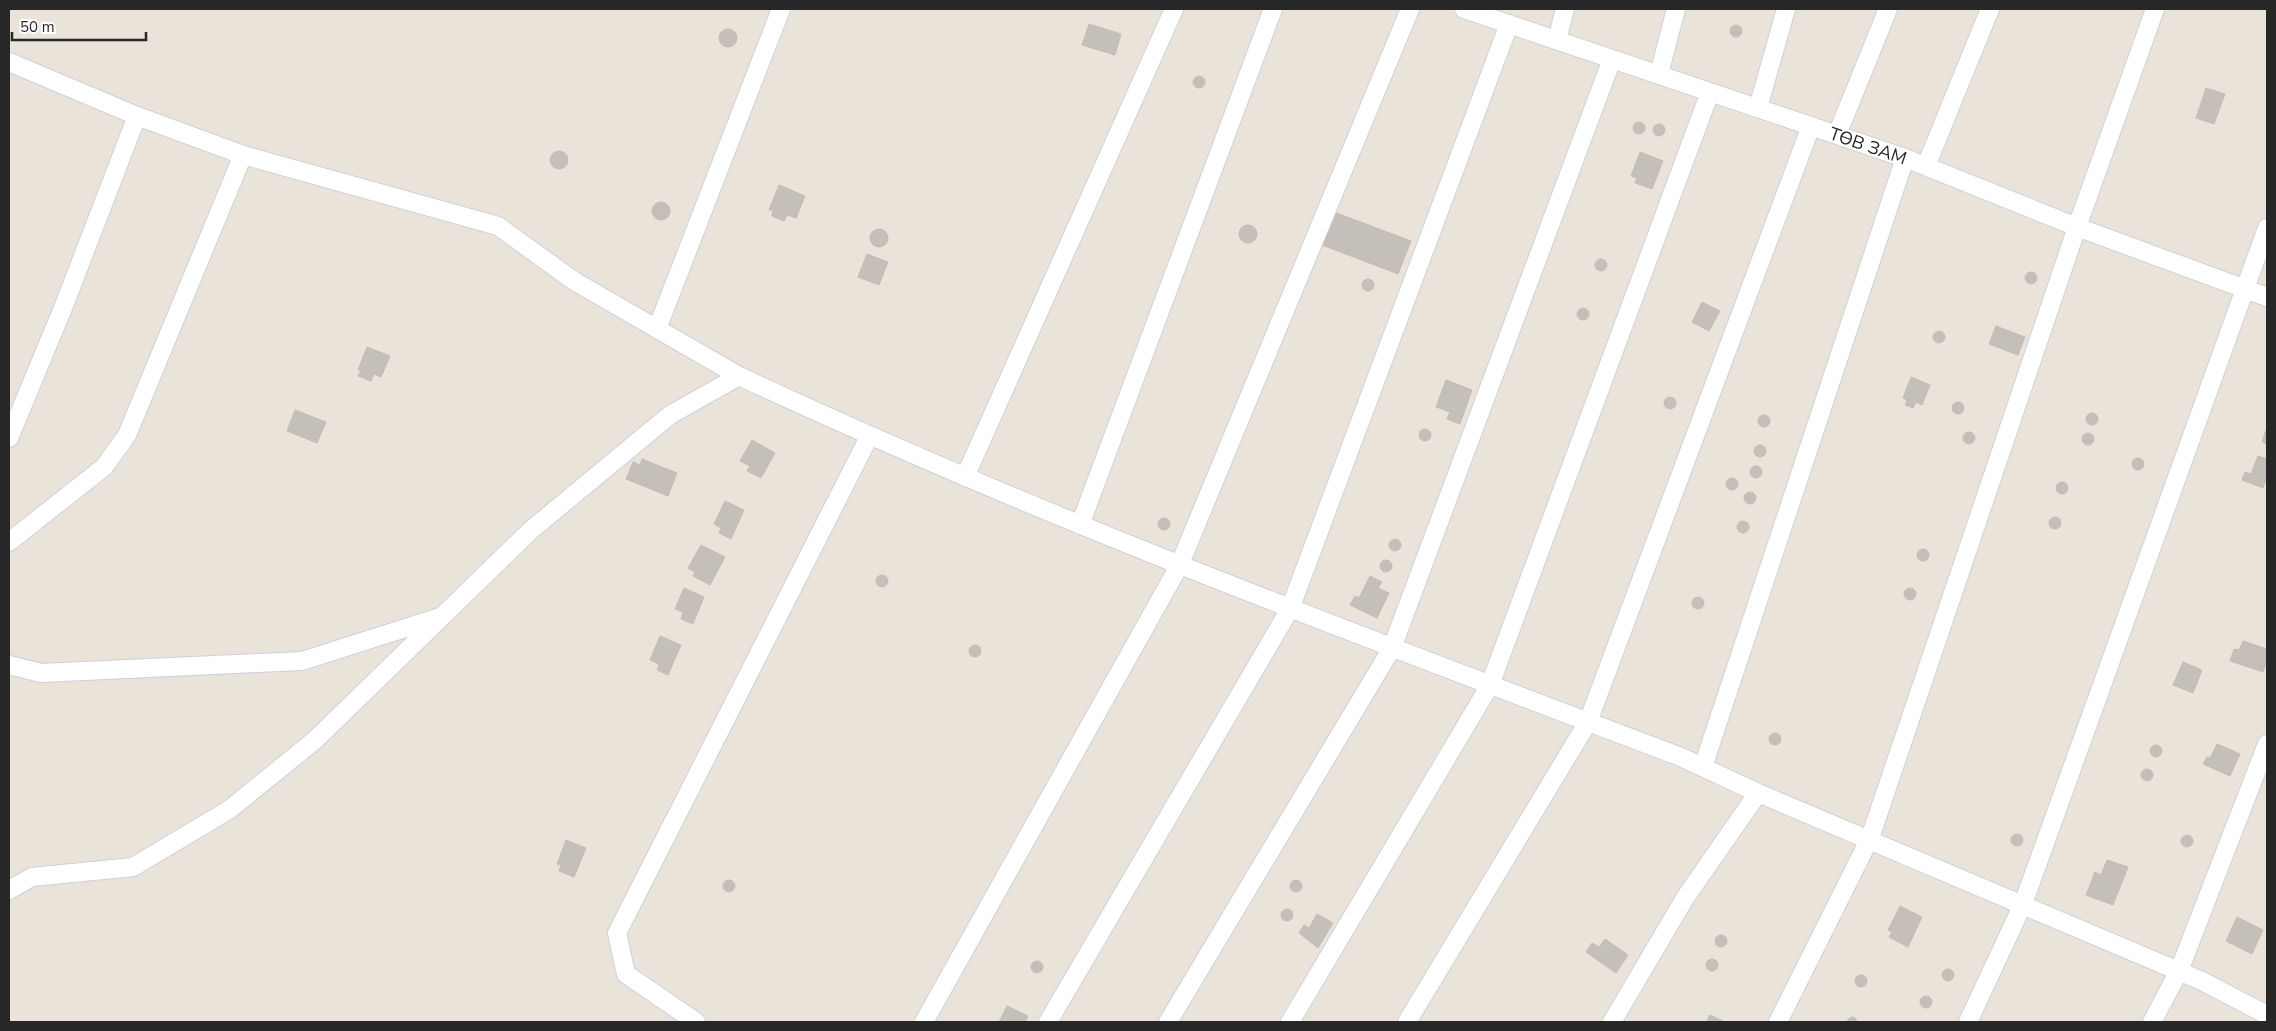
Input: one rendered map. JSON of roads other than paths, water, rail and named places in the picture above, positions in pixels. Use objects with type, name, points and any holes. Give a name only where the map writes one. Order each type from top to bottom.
[{"type":"street","points":[[657,329],[781,9]]},
{"type":"street","points":[[964,477],[1174,9]]},
{"type":"street","points":[[1080,525],[1273,9]]},
{"type":"street","points":[[924,1022],[1179,566],[1410,9]]},
{"type":"street","name":"ТӨВ ЗАМ","points":[[1467,9],[1906,158],[2077,227],[2267,297]]},
{"type":"street","points":[[1557,40],[1565,9]]},
{"type":"street","points":[[1659,74],[1676,9]]},
{"type":"street","points":[[1758,108],[1786,9]]},
{"type":"street","points":[[1838,135],[1888,9]]},
{"type":"street","points":[[1926,166],[1990,9]]},
{"type":"street","points":[[1778,1022],[1870,838],[2077,227],[2155,9]]},
{"type":"street","points":[[1048,1022],[1290,609],[1509,24]]},
{"type":"street","points":[[1168,1022],[1392,648],[1612,59]]},
{"type":"street","points":[[9,62],[137,116],[243,155],[498,226],[574,281],[657,329],[740,376],[870,437],[1179,566],[1702,767],[1758,793],[1870,838],[2178,970],[2267,1014]]},
{"type":"street","points":[[1290,1022],[1490,685],[1710,92]]},
{"type":"street","points":[[9,438],[63,308],[137,116]]},
{"type":"street","points":[[1407,1022],[1588,722],[1811,126]]},
{"type":"street","points":[[9,542],[104,467],[127,435],[243,155]]},
{"type":"street","points":[[1702,767],[1906,158]]},
{"type":"street","points":[[1968,1022],[2022,904],[2267,228]]},
{"type":"street","points":[[9,890],[32,877],[133,867],[230,809],[315,740],[530,530],[670,415],[740,376]]},
{"type":"street","points":[[696,1022],[626,974],[618,933],[870,437]]},
{"type":"street","points":[[9,665],[41,672],[302,661],[443,616]]},
{"type":"street","points":[[2152,1022],[2178,970],[2267,744]]},
{"type":"street","points":[[1612,1022],[1685,898],[1758,793]]}]
